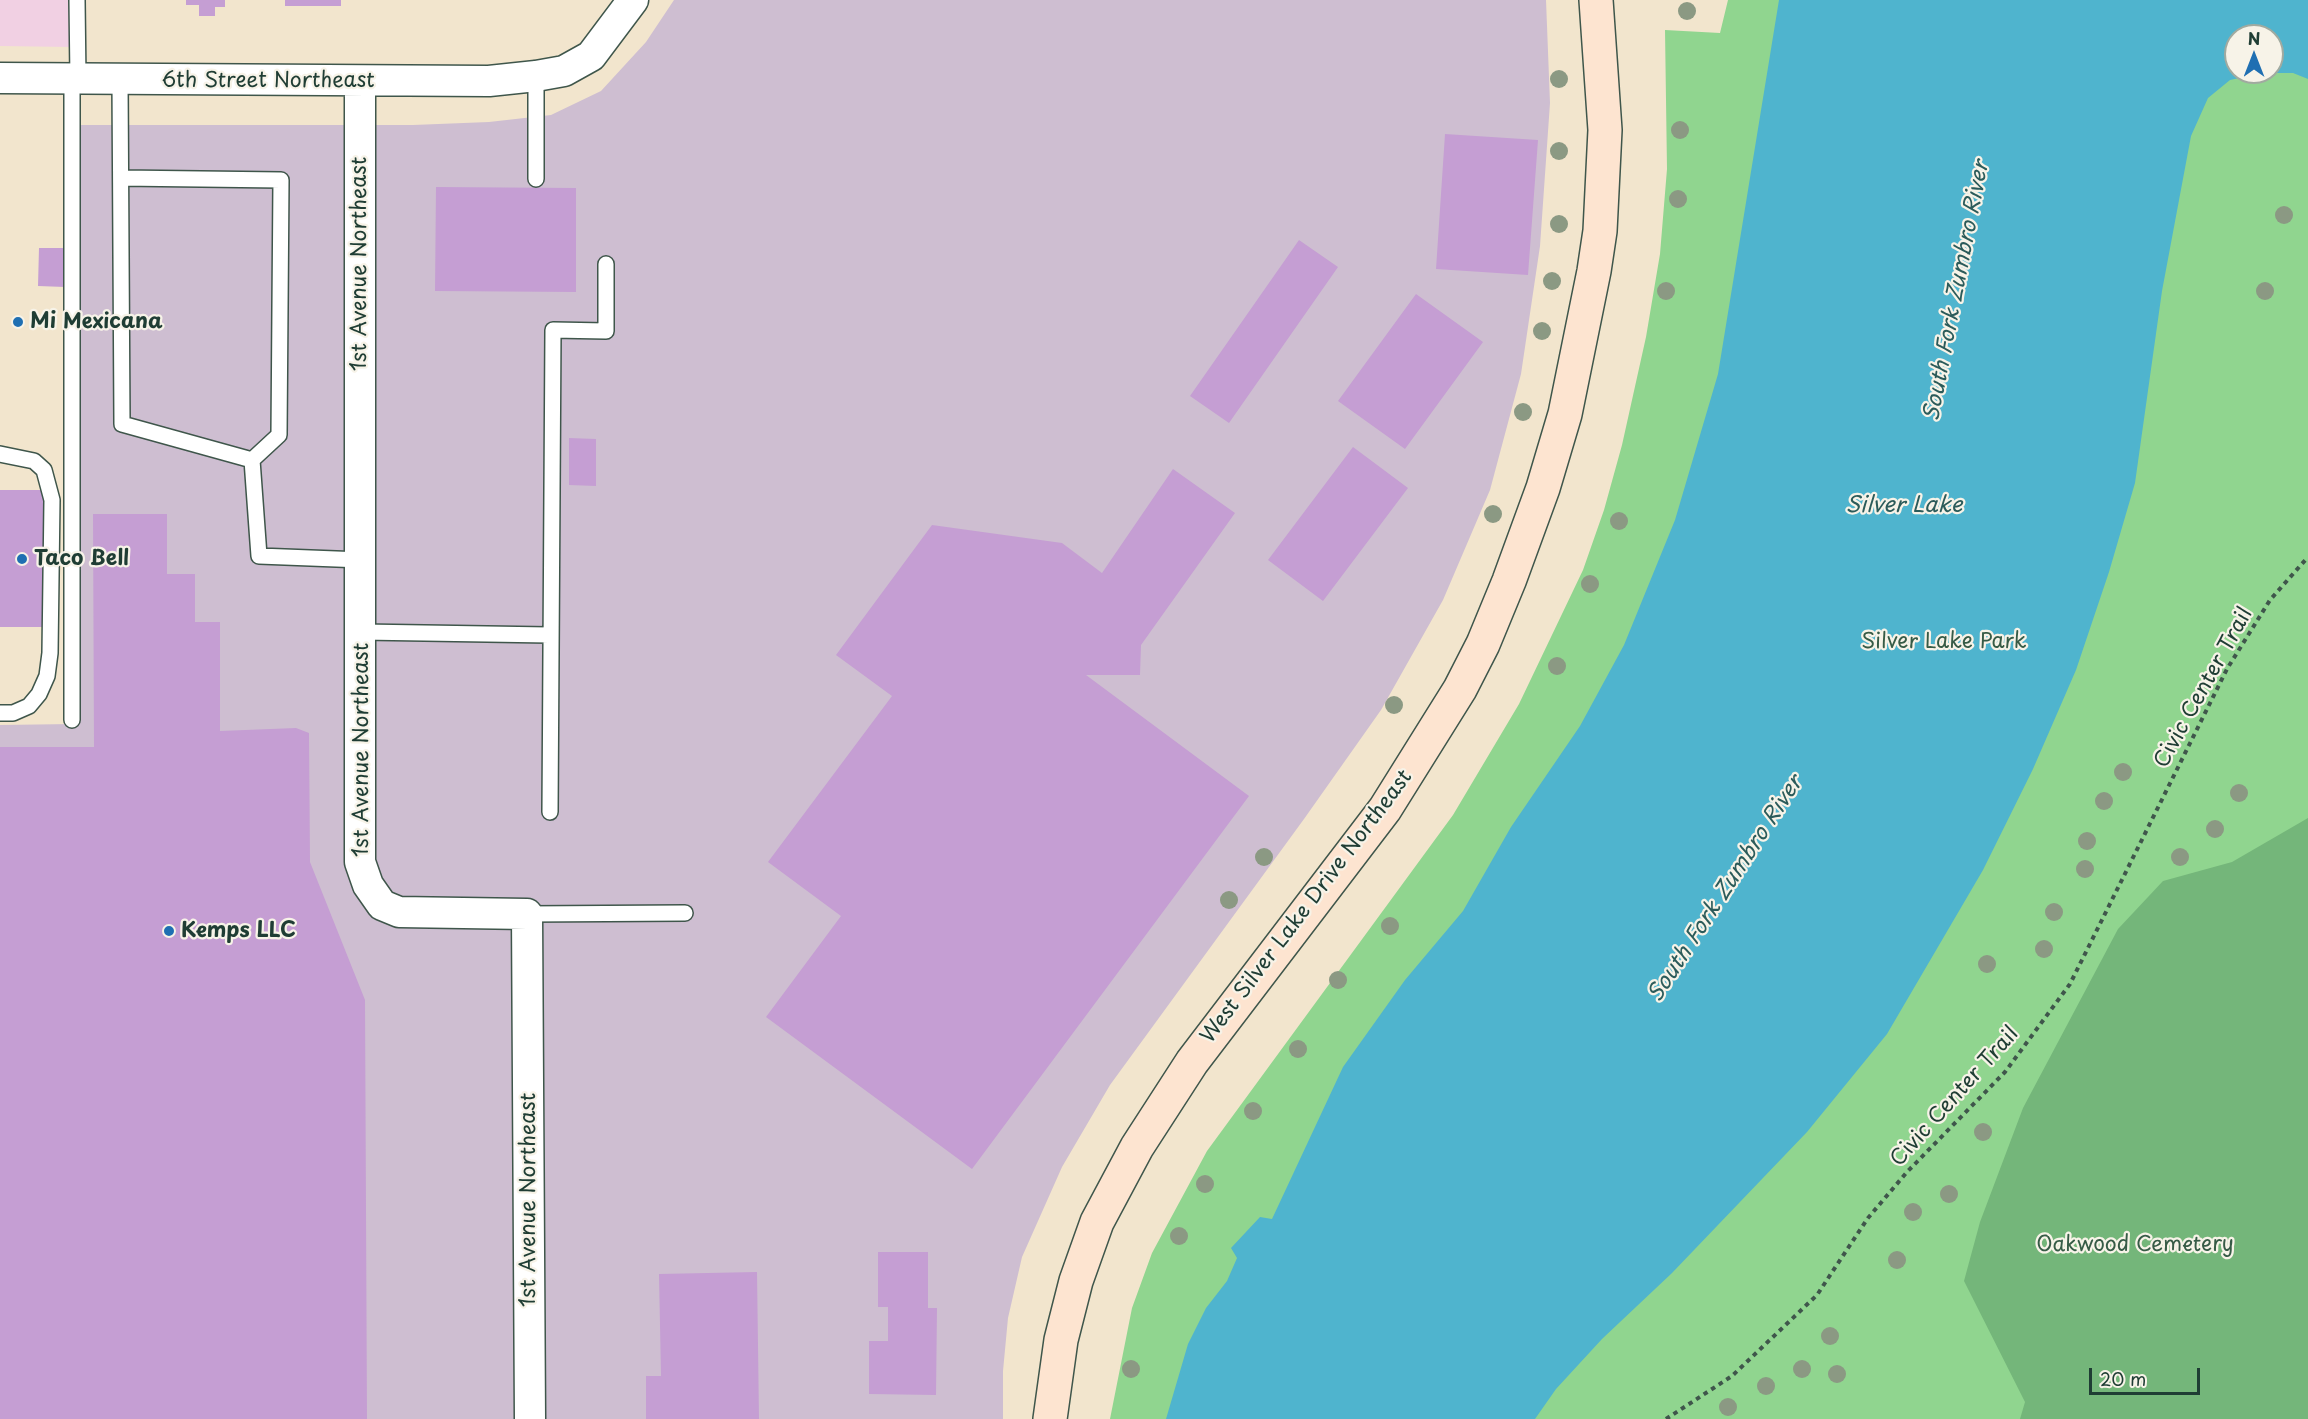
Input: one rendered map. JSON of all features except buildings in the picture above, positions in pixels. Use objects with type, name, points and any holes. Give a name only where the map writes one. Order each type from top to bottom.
[{"type":"street","points":[[536,76],[564,71],[591,56],[633,0]]},
{"type":"street","name":"West Silver Lake Drive Northeast","points":[[1050,1419],[1061,1340],[1076,1281],[1097,1222],[1137,1147],[1192,1062],[1385,809],[1460,689],[1483,644],[1509,581],[1543,488],[1565,414],[1600,231],[1605,130],[1596,0]]},
{"type":"street","name":"6th Street Northeast","points":[[0,78],[120,81],[489,81],[536,76]]},
{"type":"street","name":"1st Avenue Northeast","points":[[360,81],[362,560],[358,840],[360,862],[368,885],[381,905],[399,912],[527,914],[530,1419]]},
{"type":"lane","points":[[72,720],[77,0]]},
{"type":"lane","points":[[536,76],[536,179]]},
{"type":"lane","points":[[120,81],[122,424],[252,460]]},
{"type":"lane","points":[[121,178],[281,180],[279,435],[252,460]]},
{"type":"lane","points":[[549,812],[553,330],[606,331],[606,264]]},
{"type":"lane","points":[[0,454],[34,461],[44,470],[52,500],[50,653],[47,676],[39,694],[29,706],[13,713],[0,713]]},
{"type":"lane","points":[[252,460],[259,556],[362,560]]},
{"type":"lane","points":[[362,632],[549,635]]},
{"type":"lane","points":[[527,914],[685,913]]},
{"type":"path","name":"Civic Center Trail","points":[[1666,1419],[1732,1376],[1817,1295],[1868,1218],[1907,1172],[2005,1072],[2070,984],[2227,669],[2270,600],[2308,557]]},
{"type":"shaded area","points":[[0,0],[72,0],[72,47],[0,46]]},
{"type":"shaded area","points":[[674,0],[1546,0],[1550,103],[1540,246],[1521,374],[1490,490],[1443,600],[1381,710],[1110,1085],[1062,1167],[1022,1257],[1008,1318],[1003,1371],[1003,1419],[0,1419],[0,725],[73,724],[71,125],[413,125],[489,122],[551,115],[601,91],[646,42]]},
{"type":"green space","name":"Silver Lake Park","points":[[1728,0],[2308,0],[2308,1419],[1110,1419],[1132,1308],[1152,1253],[1207,1151],[1453,815],[1519,704],[1583,570],[1604,510],[1622,445],[1646,337],[1660,254],[1667,169],[1665,30],[1720,33]]},
{"type":"green space","name":"Oakwood Cemetery","points":[[2308,818],[2308,1419],[2020,1419],[2025,1402],[1964,1281],[1980,1222],[2023,1108],[2118,929],[2163,881],[2232,862]]},
{"type":"water","name":"Silver Lake","points":[[1779,0],[2308,0],[2308,79],[2293,73],[2284,73],[2284,24],[2224,24],[2225,84],[2208,98],[2191,136],[2162,291],[2135,483],[2109,572],[2076,670],[2033,769],[1983,870],[1887,1034],[1807,1132],[1672,1273],[1602,1339],[1556,1389],[1535,1419],[1166,1419],[1188,1344],[1206,1308],[1227,1281],[1237,1258],[1231,1248],[1260,1217],[1272,1219],[1343,1067],[1405,980],[1463,911],[1511,827],[1580,726],[1624,645],[1675,520],[1718,374]]},
{"type":"place","name":"Mi Mexicana","points":[[18,322]]},
{"type":"place","name":"Taco Bell","points":[[22,559]]},
{"type":"place","name":"Kemps LLC","points":[[169,931]]},
{"type":"water label","name":"South Fork Zumbro River","points":[[1957,291]]},
{"type":"water label","name":"South Fork Zumbro River","points":[[1726,889]]}]
